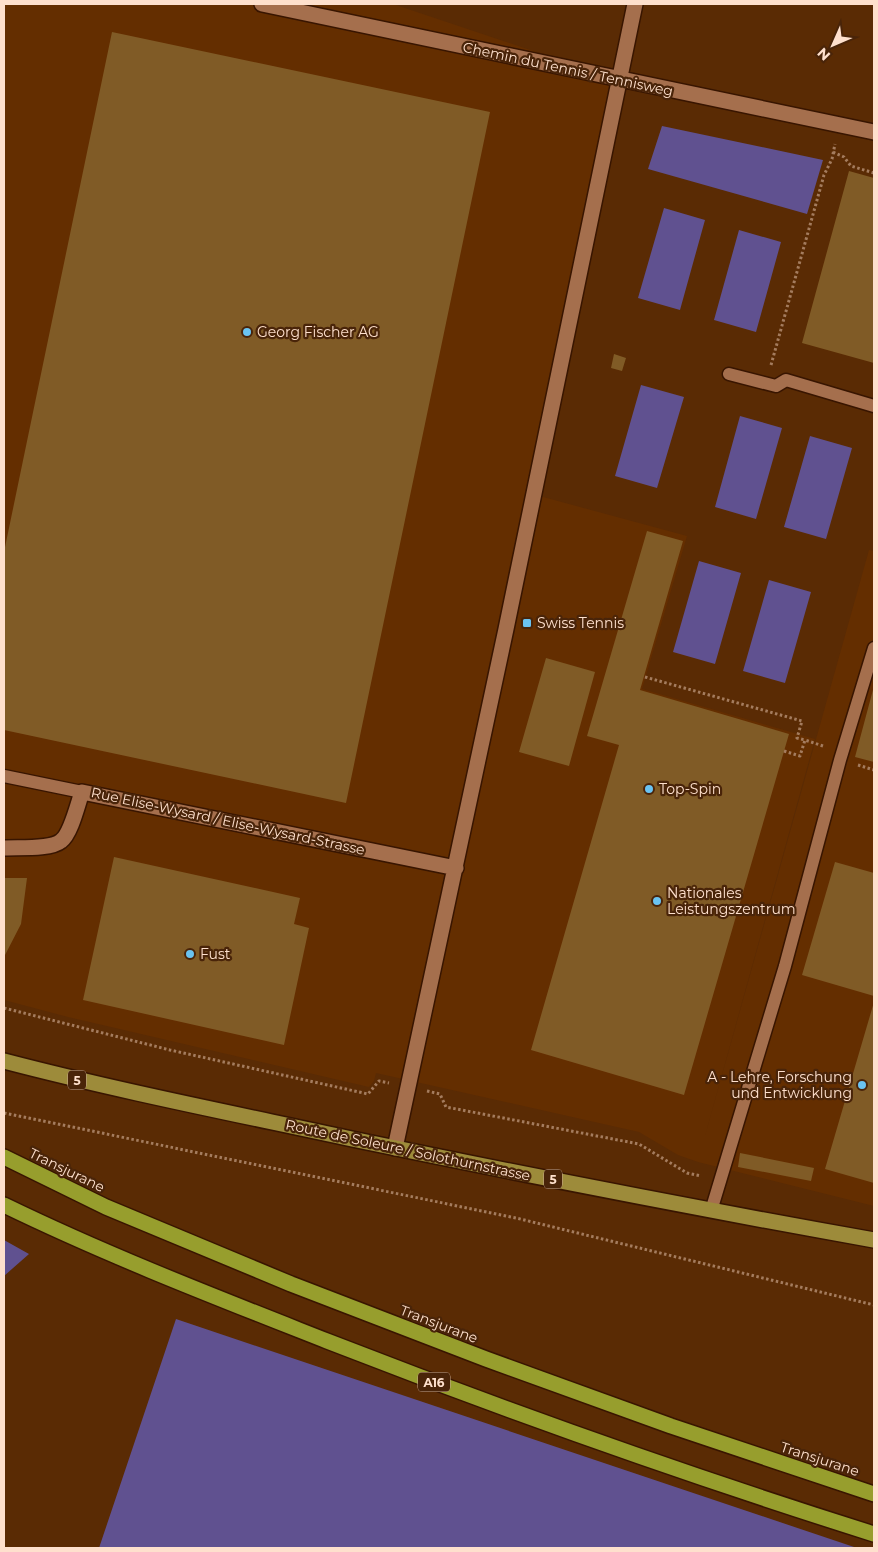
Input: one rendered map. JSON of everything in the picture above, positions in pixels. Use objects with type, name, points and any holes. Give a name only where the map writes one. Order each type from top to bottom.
[{"type":"highway","name":"Transjurane","points":[[4,1157],[115,1211],[291,1284],[486,1359],[671,1426],[874,1494]]},
{"type":"highway","name":"A16","points":[[4,1205],[78,1240],[178,1282],[491,1404],[874,1534]]},
{"type":"main road","name":"Route de Soleure / Solothurnstrasse","points":[[4,1061],[119,1090],[395,1148],[711,1211],[874,1240]]},
{"type":"street","name":"Chemin du Tennis / Tennisweg","points":[[262,4],[874,132]]},
{"type":"street","points":[[395,1148],[456,868],[636,4]]},
{"type":"street","name":"Rue Elise-Wysard / Elise-Wysard-Strasse","points":[[4,848],[50,846],[62,841],[68,831],[82,792],[456,868]]},
{"type":"lane","points":[[730,374],[776,386],[786,380],[874,406]]},
{"type":"lane","points":[[711,1211],[785,966],[842,752],[873,655]]},
{"type":"lane","points":[[4,776],[82,792]]},
{"type":"path","points":[[786,380],[768,375],[824,175],[834,152],[844,157],[851,166],[874,173]]},
{"type":"path","points":[[645,677],[802,722],[797,738],[842,752]]},
{"type":"path","points":[[784,751],[800,756],[805,740]]},
{"type":"path","points":[[4,1008],[170,1050],[368,1094],[379,1081],[440,1094],[446,1107],[639,1144],[687,1173],[721,1180]]},
{"type":"path","points":[[4,1112],[516,1218],[874,1305]]},
{"type":"shaded area","points":[[4,4],[393,4],[620,80],[532,494],[687,536],[642,689],[815,739],[703,1143],[869,550],[874,551],[874,1206],[698,1162],[678,1155],[639,1132],[376,1073],[374,1081],[369,1087],[68,1017],[4,1000]]},
{"type":"shaded area","points":[[662,126],[823,160],[807,214],[648,169]]},
{"type":"shaded area","points":[[664,208],[705,220],[680,310],[638,298]]},
{"type":"shaded area","points":[[739,230],[781,242],[756,332],[714,320]]},
{"type":"shaded area","points":[[641,385],[684,397],[657,488],[615,476]]},
{"type":"shaded area","points":[[740,416],[782,428],[756,519],[715,507]]},
{"type":"shaded area","points":[[810,436],[852,448],[826,539],[784,527]]},
{"type":"shaded area","points":[[699,561],[741,573],[715,664],[673,652]]},
{"type":"shaded area","points":[[769,580],[811,592],[785,683],[743,671]]},
{"type":"shaded area","points":[[4,1240],[29,1254],[4,1276]]},
{"type":"shaded area","points":[[176,1319],[857,1548],[99,1548]]},
{"type":"building","name":"Georg Fischer AG","points":[[112,32],[490,112],[346,803],[4,730],[4,552]]},
{"type":"building","points":[[849,171],[874,178],[874,363],[802,343]]},
{"type":"building","points":[[614,354],[626,358],[622,371],[611,368]]},
{"type":"building","name":"Nationales Leistungszentrum","points":[[647,531],[683,541],[640,690],[789,734],[684,1095],[531,1050],[619,745],[587,736]]},
{"type":"building","points":[[546,658],[595,672],[569,766],[519,752]]},
{"type":"building","points":[[874,686],[874,762],[855,757]]},
{"type":"building","name":"Fust","points":[[114,857],[300,898],[294,924],[309,928],[284,1045],[83,1000]]},
{"type":"building","points":[[835,862],[874,873],[874,996],[802,975]]},
{"type":"building","points":[[4,878],[27,878],[21,924],[4,957]]},
{"type":"building","name":"A - Lehre, Forschung und Entwicklung","points":[[874,1002],[874,1183],[825,1169]]},
{"type":"building","points":[[740,1153],[814,1168],[811,1181],[738,1167]]},
{"type":"place","name":"Georg Fischer AG","points":[[247,332]]},
{"type":"place","name":"Swiss Tennis","points":[[527,623]]},
{"type":"place","name":"Top-Spin","points":[[649,789]]},
{"type":"place","name":"Nationales Leistungszentrum","points":[[657,901]]},
{"type":"place","name":"Fust","points":[[190,954]]},
{"type":"place","name":"A - Lehre, Forschung und Entwicklung","points":[[862,1085]]}]
